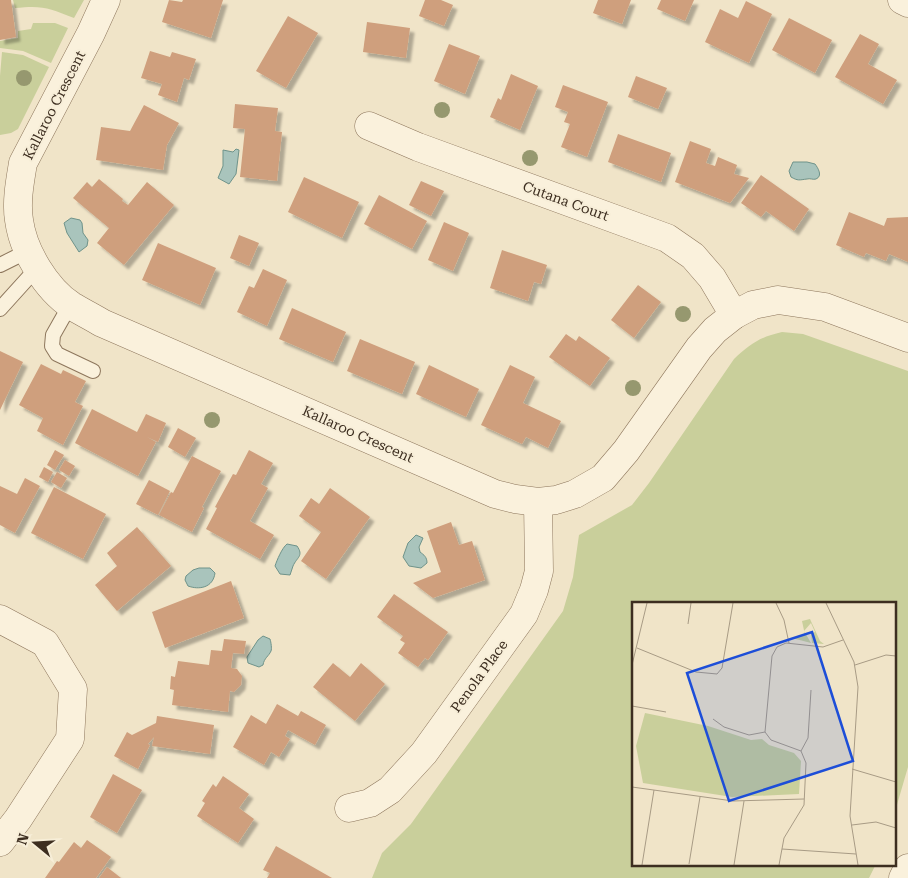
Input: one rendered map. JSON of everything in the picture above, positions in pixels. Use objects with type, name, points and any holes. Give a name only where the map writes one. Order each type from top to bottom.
[{"type":"street","name":"Kallaroo Crescent","points":[[106,0],[91,33],[12,160],[19,184],[18,220],[32,260],[46,280],[70,305],[102,323],[496,494],[538,502],[556,500],[575,494],[603,478],[626,451],[699,348],[715,330],[734,315],[753,306],[778,300],[825,307],[908,338]]},
{"type":"street","points":[[902,0],[908,3]]},
{"type":"street","name":"Cutana Court","points":[[369,126],[418,147],[667,238],[694,256],[712,278],[734,315]]},
{"type":"street","name":"Penola Place","points":[[348,808],[370,803],[390,790],[424,753],[524,614],[534,590],[539,571],[538,502]]},
{"type":"street","points":[[0,619],[45,643],[73,690],[70,739],[18,819],[0,842]]},
{"type":"street","points":[[903,878],[908,868]]},
{"type":"lane","points":[[0,265],[32,260]]},
{"type":"lane","points":[[0,309],[32,260]]},
{"type":"lane","points":[[70,305],[53,335],[52,346],[57,354],[93,371]]},
{"type":"green space","points":[[13,0],[84,0],[74,18],[46,8],[15,8]]},
{"type":"green space","points":[[33,23],[55,23],[68,28],[51,63],[23,51],[0,48],[0,41],[18,38],[18,31],[31,29]]},
{"type":"green space","points":[[2,52],[23,55],[49,67],[18,129],[11,133],[0,135],[0,76]]},
{"type":"green space","points":[[782,332],[803,334],[908,371],[908,767],[896,808],[896,602],[632,602],[632,866],[875,866],[869,878],[372,878],[382,853],[411,824],[563,611],[573,577],[579,535],[632,505],[734,359],[745,349],[767,336]]},
{"type":"water","points":[[236,149],[239,150],[236,174],[229,184],[218,178],[223,166],[223,150],[233,152]]},
{"type":"water","points":[[793,162],[815,164],[819,172],[818,178],[799,180],[791,177],[789,171]]},
{"type":"water","points":[[71,218],[80,220],[83,233],[88,240],[87,246],[79,252],[67,233],[64,223]]},
{"type":"water","points":[[416,535],[423,538],[419,547],[420,552],[427,561],[421,568],[409,566],[403,557],[408,543]]},
{"type":"water","points":[[287,544],[297,546],[300,552],[290,575],[280,574],[275,566]]},
{"type":"water","points":[[199,568],[210,568],[215,573],[214,578],[205,587],[188,586],[185,580],[186,576]]},
{"type":"water","points":[[263,636],[270,639],[271,650],[263,665],[259,667],[248,663],[247,657],[258,640]]},
{"type":"building","points":[[0,0],[11,0],[16,37],[0,40]]},
{"type":"building","points":[[169,0],[182,2],[183,0],[223,0],[211,38],[162,22]]},
{"type":"building","points":[[425,0],[441,0],[453,5],[444,26],[419,16]]},
{"type":"building","points":[[598,0],[631,0],[622,24],[593,13]]},
{"type":"building","points":[[661,0],[694,0],[685,21],[657,9]]},
{"type":"building","points":[[746,1],[772,14],[749,63],[705,42],[720,9],[738,18]]},
{"type":"building","points":[[288,16],[318,33],[286,88],[256,71]]},
{"type":"building","points":[[789,18],[832,40],[815,73],[772,50]]},
{"type":"building","points":[[367,22],[410,28],[406,58],[363,52]]},
{"type":"building","points":[[860,34],[879,44],[868,64],[897,80],[883,104],[835,77]]},
{"type":"building","points":[[449,44],[480,56],[465,94],[434,81]]},
{"type":"building","points":[[150,51],[170,57],[172,52],[196,59],[189,80],[184,78],[177,102],[158,95],[162,84],[141,78]]},
{"type":"building","points":[[511,74],[538,86],[520,130],[490,117],[498,98],[501,100]]},
{"type":"building","points":[[636,76],[667,88],[658,109],[628,97]]},
{"type":"building","points":[[563,85],[608,102],[587,157],[561,147],[570,124],[564,122],[568,112],[555,107]]},
{"type":"building","points":[[235,104],[278,108],[275,131],[282,132],[277,181],[240,177],[245,129],[233,128]]},
{"type":"building","points":[[144,105],[179,123],[167,145],[163,170],[96,160],[101,127],[130,131]]},
{"type":"building","points":[[618,134],[671,153],[661,182],[608,162]]},
{"type":"building","points":[[690,141],[711,149],[706,163],[715,166],[718,157],[737,165],[734,174],[749,178],[730,203],[675,182]]},
{"type":"building","points":[[761,175],[809,209],[794,231],[766,211],[761,217],[741,203]]},
{"type":"building","points":[[304,177],[359,202],[342,238],[288,212]]},
{"type":"building","points":[[99,179],[128,205],[147,182],[174,205],[124,265],[97,243],[109,228],[73,198],[87,182],[92,187]]},
{"type":"building","points":[[421,181],[444,191],[431,216],[409,205]]},
{"type":"building","points":[[379,195],[427,221],[412,249],[364,224]]},
{"type":"building","points":[[849,212],[884,226],[887,218],[908,217],[908,262],[889,254],[886,261],[866,253],[864,257],[836,245]]},
{"type":"building","points":[[444,222],[469,233],[453,271],[428,260]]},
{"type":"building","points":[[239,235],[259,243],[249,266],[230,258]]},
{"type":"building","points":[[158,243],[216,268],[200,305],[142,280]]},
{"type":"building","points":[[502,250],[547,265],[541,284],[534,282],[528,301],[490,288]]},
{"type":"building","points":[[263,269],[287,280],[267,326],[237,312],[249,286],[254,288]]},
{"type":"building","points":[[638,285],[661,302],[634,338],[611,320]]},
{"type":"building","points":[[292,308],[346,332],[333,362],[279,339]]},
{"type":"building","points":[[566,334],[576,341],[579,336],[610,358],[590,386],[549,357]]},
{"type":"building","points":[[360,339],[415,362],[402,394],[347,371]]},
{"type":"building","points":[[0,351],[23,362],[0,410]]},
{"type":"building","points":[[41,364],[61,374],[63,370],[86,381],[75,402],[83,406],[63,445],[37,431],[43,418],[19,405]]},
{"type":"building","points":[[429,365],[479,389],[466,417],[416,394]]},
{"type":"building","points":[[510,365],[535,377],[523,403],[561,421],[548,448],[526,437],[522,444],[481,425]]},
{"type":"building","points":[[92,409],[137,432],[146,414],[166,423],[158,442],[147,437],[156,442],[138,476],[75,443]]},
{"type":"building","points":[[178,428],[196,438],[185,457],[168,447]]},
{"type":"building","points":[[55,450],[64,455],[55,470],[47,465]]},
{"type":"building","points":[[249,450],[273,463],[261,484],[268,488],[250,521],[274,535],[260,559],[206,529],[217,508],[215,507],[233,474],[236,475]]},
{"type":"building","points":[[192,456],[221,471],[202,507],[204,508],[192,532],[159,515]]},
{"type":"building","points":[[65,460],[75,466],[69,476],[59,470]]},
{"type":"building","points":[[44,467],[53,472],[48,482],[39,477]]},
{"type":"building","points":[[57,472],[67,478],[61,488],[51,482]]},
{"type":"building","points":[[25,478],[40,486],[15,533],[0,525],[0,486],[17,494]]},
{"type":"building","points":[[149,480],[170,491],[158,515],[136,504]]},
{"type":"building","points":[[54,487],[106,514],[83,559],[31,533]]},
{"type":"building","points":[[330,488],[370,517],[326,579],[301,561],[321,532],[299,516],[311,498],[319,504]]},
{"type":"building","points":[[451,522],[459,545],[472,541],[485,580],[433,598],[413,583],[441,572],[427,531]]},
{"type":"building","points":[[137,527],[171,566],[117,611],[95,585],[117,566],[107,553]]},
{"type":"building","points":[[231,581],[244,618],[165,648],[152,612]]},
{"type":"building","points":[[394,594],[448,632],[428,660],[425,658],[418,667],[398,653],[405,643],[400,640],[403,636],[377,617]]},
{"type":"building","points":[[224,639],[246,641],[244,654],[233,653],[231,668],[237,669],[242,676],[241,685],[234,692],[230,691],[228,712],[172,705],[174,690],[170,689],[171,676],[175,677],[178,661],[209,665],[211,650],[222,651]]},
{"type":"building","points":[[333,663],[350,677],[361,663],[385,684],[355,721],[313,687]]},
{"type":"building","points":[[277,704],[298,716],[301,711],[326,725],[315,745],[288,730],[285,736],[290,739],[279,757],[271,752],[264,765],[233,747],[251,715],[266,724]]},
{"type":"building","points":[[157,716],[214,725],[210,754],[152,746],[154,737],[148,744],[150,745],[138,769],[114,756],[127,732],[132,735],[156,723]]},
{"type":"building","points":[[113,774],[142,790],[117,833],[90,817]]},
{"type":"building","points":[[223,776],[249,794],[239,808],[254,819],[238,843],[197,816],[205,803],[202,801],[213,784],[216,787]]},
{"type":"building","points":[[87,840],[111,857],[96,878],[45,878],[74,842],[81,848]]},
{"type":"building","points":[[276,846],[332,878],[267,878],[270,873],[263,870]]},
{"type":"building","points":[[107,867],[121,878],[99,878]]}]
